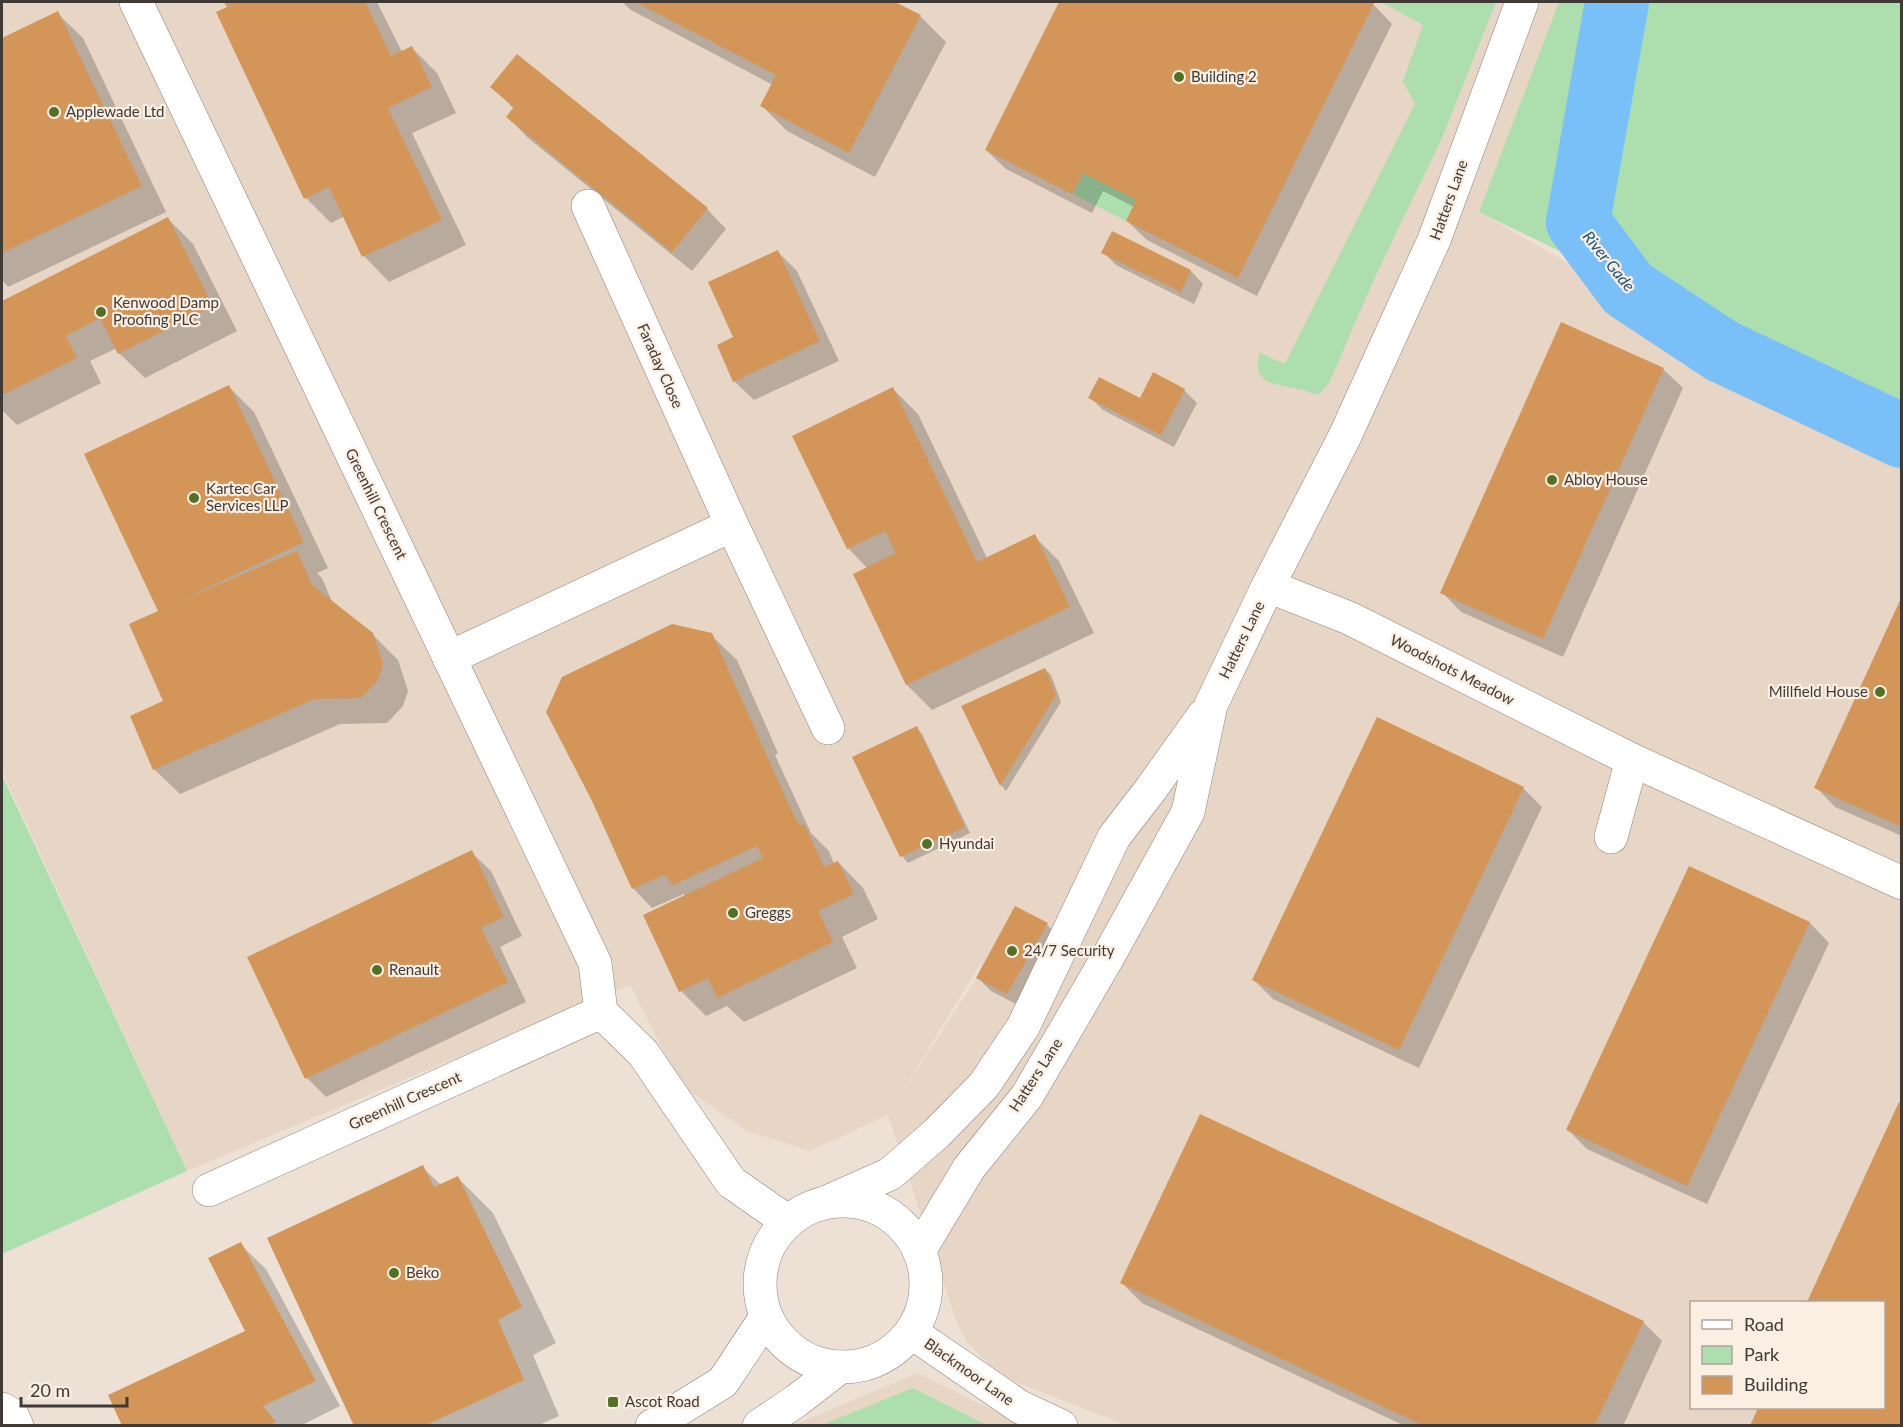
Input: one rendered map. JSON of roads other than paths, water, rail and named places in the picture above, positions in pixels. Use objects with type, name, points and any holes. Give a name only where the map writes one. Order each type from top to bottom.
[{"type":"street","name":"Greenhill Crescent","points":[[135,2],[595,963],[601,1012],[208,1190]]},
{"type":"street","name":"Hatters Lane","points":[[919,1251],[969,1168],[1027,1095],[1161,864],[1188,812],[1211,705],[1268,586],[1345,436],[1434,240],[1522,2]]},
{"type":"street","name":"Faraday Close","points":[[588,206],[732,525],[828,728]]},
{"type":"street","points":[[449,658],[732,525]]},
{"type":"street","name":"Woodshots Meadow","points":[[1268,586],[1349,618],[1632,760],[1902,883]]},
{"type":"street","points":[[829,1201],[853,1200],[876,1206],[896,1219],[913,1237],[923,1260],[927,1285],[922,1310],[911,1332],[893,1350],[877,1360],[859,1365],[840,1367],[817,1363],[796,1353],[778,1337],[766,1317],[759,1292],[761,1266],[771,1241],[787,1221],[807,1208],[829,1201],[890,1174],[937,1133],[984,1085],[1023,1027],[1114,837],[1211,705]]},
{"type":"street","points":[[1611,837],[1632,760]]},
{"type":"street","points":[[601,1012],[642,1053],[732,1182],[787,1221]]},
{"type":"street","points":[[652,1425],[723,1382],[766,1317]]},
{"type":"street","name":"Blackmoor Lane","points":[[911,1332],[1020,1407],[1060,1425]]},
{"type":"street","points":[[759,1425],[796,1401],[840,1367]]},
{"type":"street","points":[[2,1409],[12,1415],[17,1425]]},
{"type":"waterway","name":"River Gade","points":[[1617,2],[1578,222],[1628,289],[1722,351],[1902,436]]},
{"type":"place","name":"Building 2","points":[[1179,77]]},
{"type":"place","name":"Applewade Ltd","points":[[54,112]]},
{"type":"place","name":"Kenwood Damp Proofing PLC","points":[[101,312]]},
{"type":"place","name":"Abloy House","points":[[1552,480]]},
{"type":"place","name":"Kartec Car Services LLP","points":[[194,498]]},
{"type":"place","name":"Millfield House","points":[[1880,692]]},
{"type":"place","name":"Hyundai","points":[[927,844]]},
{"type":"place","name":"Greggs","points":[[733,913]]},
{"type":"place","name":"24/7 Security","points":[[1012,951]]},
{"type":"place","name":"Renault","points":[[377,970]]},
{"type":"place","name":"Beko","points":[[394,1273]]},
{"type":"place","name":"Ascot Road","points":[[613,1402]]}]
